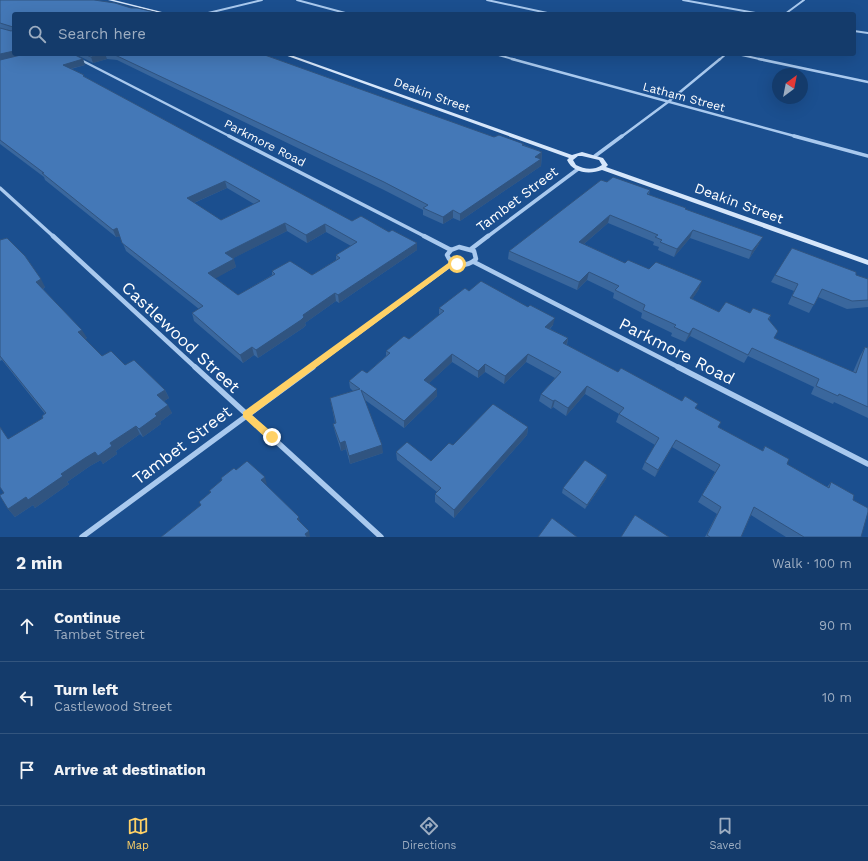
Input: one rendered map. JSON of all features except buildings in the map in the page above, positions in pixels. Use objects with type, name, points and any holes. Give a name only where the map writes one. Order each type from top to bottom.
[{"type":"street","points":[[110,0],[160,12]]},
{"type":"street","points":[[213,12],[262,0]]},
{"type":"street","points":[[297,0],[341,12]]},
{"type":"street","points":[[487,0],[543,12]]},
{"type":"street","points":[[683,0],[750,12]]},
{"type":"street","points":[[788,12],[804,0]]},
{"type":"street","points":[[856,30],[868,33]]},
{"type":"street","name":"Parkmore Road","points":[[74,56],[451,250]]},
{"type":"street","name":"Deakin Street","points":[[290,56],[572,157]]},
{"type":"street","name":"Latham Street","points":[[501,56],[868,156]]},
{"type":"street","points":[[595,156],[668,102],[724,56]]},
{"type":"street","points":[[746,56],[868,82]]},
{"type":"street","points":[[582,154],[595,156],[604,162],[605,165],[602,168],[591,171],[578,169],[570,163],[572,157],[582,154]]},
{"type":"street","name":"Deakin Street","points":[[602,168],[868,263]]},
{"type":"street","name":"Tambet Street","points":[[471,249],[578,169]]},
{"type":"street","name":"Castlewood Street","points":[[0,188],[246,415],[381,537]]},
{"type":"street","points":[[463,247],[471,249],[477,256],[474,262],[462,265],[453,263],[448,258],[451,250],[463,247]]},
{"type":"street","name":"Parkmore Road","points":[[474,262],[868,464]]},
{"type":"street","name":"Tambet Street","points":[[82,537],[453,263]]},
{"type":"route","points":[[272,437],[246,415],[453,263],[457,264]]}]
